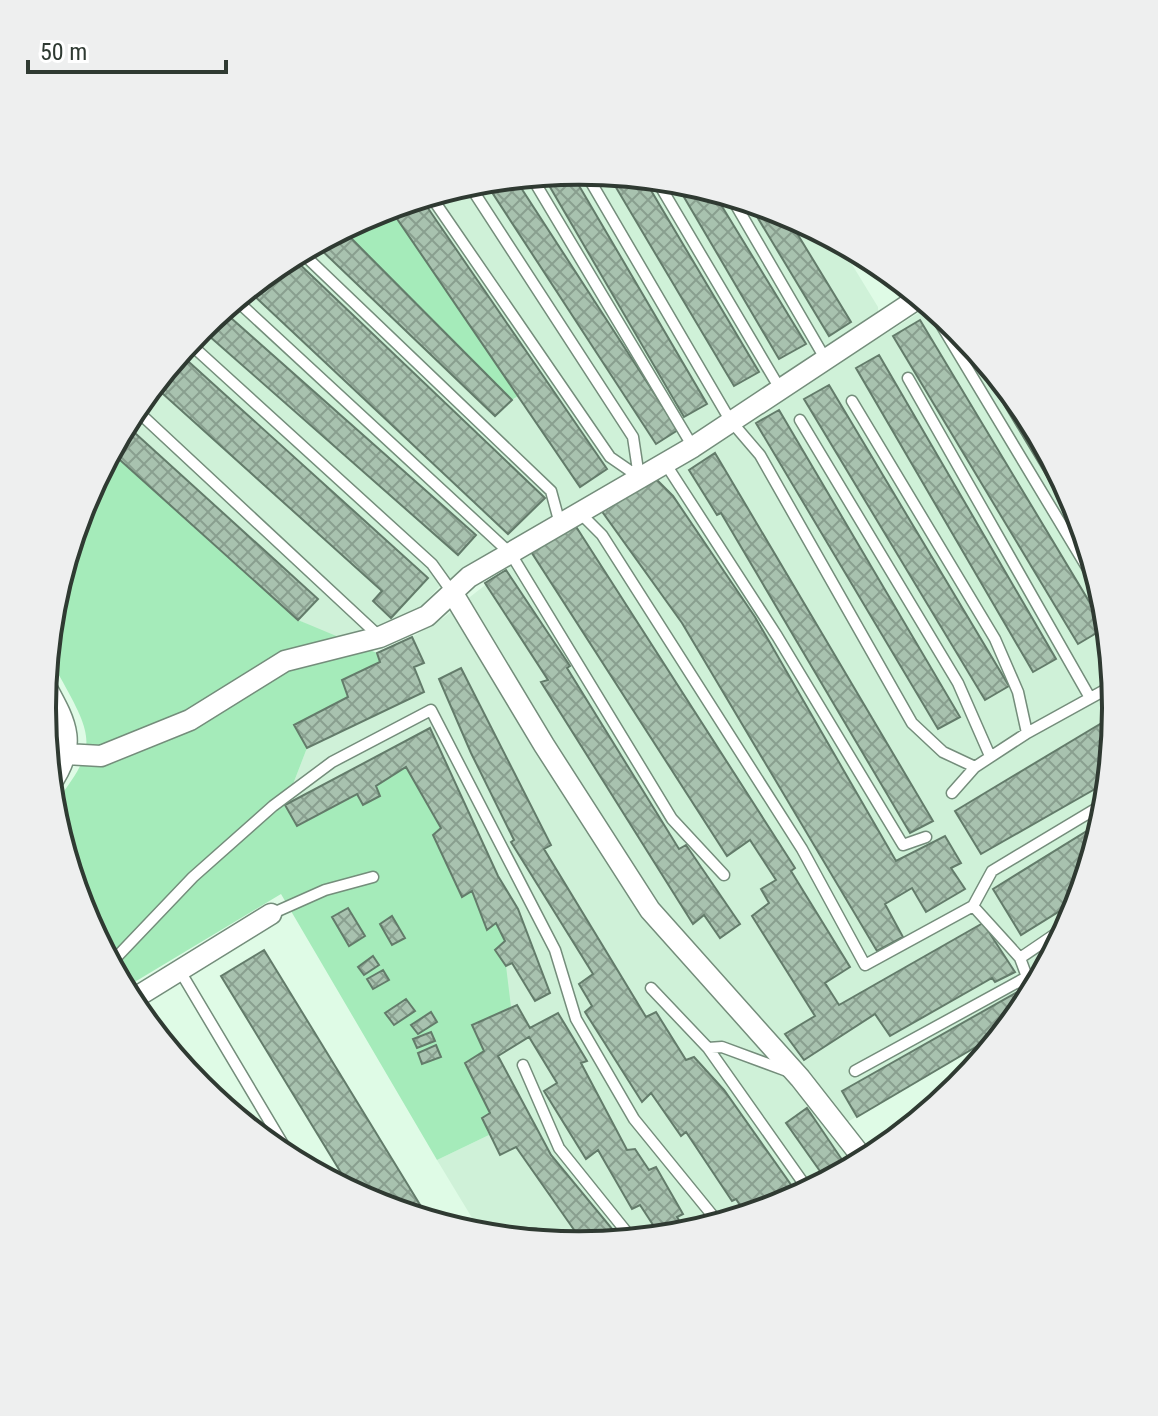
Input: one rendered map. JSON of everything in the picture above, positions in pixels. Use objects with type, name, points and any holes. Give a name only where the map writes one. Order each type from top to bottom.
[{"type":"street","points":[[58,753],[101,756],[190,720],[285,661],[380,637],[427,616],[469,577],[693,447],[779,387],[826,360],[910,304]]},
{"type":"street","points":[[452,592],[544,745],[650,910],[796,1074],[857,1151]]},
{"type":"street","points":[[56,705],[68,727],[58,749]]},
{"type":"street","points":[[141,994],[271,914]]},
{"type":"lane","points":[[593,185],[730,420],[760,455],[912,723],[943,752],[975,767]]},
{"type":"lane","points":[[537,187],[693,447]]},
{"type":"lane","points":[[664,192],[779,387]]},
{"type":"lane","points":[[476,195],[633,437],[639,477]]},
{"type":"lane","points":[[437,205],[610,457],[639,477]]},
{"type":"lane","points":[[739,211],[826,360]]},
{"type":"lane","points":[[310,260],[551,491],[560,525]]},
{"type":"lane","points":[[244,307],[511,554],[672,819],[724,875]]},
{"type":"lane","points":[[949,338],[1078,552]]},
{"type":"lane","points":[[197,351],[432,564],[452,592]]},
{"type":"lane","points":[[908,378],[1089,696]]},
{"type":"lane","points":[[852,401],[995,639],[1018,692],[1027,733]]},
{"type":"lane","points":[[144,417],[380,637]]},
{"type":"lane","points":[[800,420],[958,683],[990,756]]},
{"type":"lane","points":[[665,463],[777,636],[903,845],[926,837]]},
{"type":"lane","points":[[579,512],[602,535],[802,849],[865,965],[973,906],[992,871],[1092,811]]},
{"type":"lane","points":[[952,793],[975,767],[990,756],[1101,691]]},
{"type":"lane","points":[[119,955],[193,877],[273,806],[332,762],[431,710],[555,950],[576,1019],[634,1119],[711,1214]]},
{"type":"lane","points":[[271,914],[325,890],[373,877]]},
{"type":"lane","points":[[855,1071],[1027,977],[1020,958],[973,906]]},
{"type":"lane","points":[[1020,958],[1048,939]]},
{"type":"lane","points":[[180,971],[278,1135]]},
{"type":"lane","points":[[651,988],[708,1048],[802,1181]]},
{"type":"lane","points":[[708,1048],[722,1047],[796,1074]]},
{"type":"lane","points":[[523,1065],[559,1148],[624,1229]]},
{"type":"shaded area","points":[[545,186],[613,186],[681,195],[779,225],[840,255],[850,261],[878,307],[878,317],[669,451],[439,587],[419,609],[396,623],[342,641],[298,620],[119,459],[164,390],[209,338],[288,273],[351,238],[513,400],[518,396],[397,218],[477,195]]},
{"type":"shaded area","points":[[920,312],[924,315],[972,363],[1014,417],[1062,508],[1084,573],[1098,640],[1102,708],[1098,776],[1084,843],[1048,939],[1014,999],[994,1026],[978,1045],[832,1131],[849,1156],[810,1177],[747,1203],[647,1227],[545,1230],[473,1220],[437,1160],[489,1135],[482,1118],[472,1025],[495,950],[505,941],[487,930],[472,892],[462,897],[433,835],[441,828],[380,796],[363,805],[356,795],[297,826],[285,805],[307,748],[294,725],[347,697],[342,680],[380,663],[377,653],[443,618],[530,550],[656,479]]},
{"type":"green space","points":[[397,218],[518,396],[512,400],[351,238]]},
{"type":"green space","points":[[119,459],[298,620],[377,653],[380,662],[343,680],[348,697],[294,725],[307,748],[285,805],[298,826],[357,794],[363,805],[380,796],[376,786],[406,767],[441,828],[433,836],[462,897],[472,891],[487,929],[496,923],[505,941],[495,950],[506,966],[511,1007],[472,1025],[484,1051],[466,1063],[490,1113],[482,1118],[489,1135],[437,1160],[281,894],[134,982],[96,908],[66,810],[63,792],[84,757],[86,744],[85,731],[57,673],[66,606],[84,540]]},
{"type":"building","points":[[579,185],[707,404],[684,417],[549,186]]},
{"type":"building","points":[[615,186],[651,190],[759,372],[734,386]]},
{"type":"building","points":[[521,188],[678,430],[656,444],[492,192]]},
{"type":"building","points":[[683,196],[721,205],[806,344],[779,359]]},
{"type":"building","points":[[428,208],[607,469],[580,487],[397,218]]},
{"type":"building","points":[[757,217],[797,233],[851,322],[829,336]]},
{"type":"building","points":[[351,238],[512,400],[495,416],[323,252]]},
{"type":"building","points":[[301,265],[545,498],[508,534],[256,297]]},
{"type":"building","points":[[231,318],[476,535],[458,555],[210,337]]},
{"type":"building","points":[[920,320],[1092,607],[1097,633],[1078,644],[893,336]]},
{"type":"building","points":[[879,355],[1056,659],[1033,672],[856,368]]},
{"type":"building","points":[[188,361],[428,578],[391,618],[373,601],[382,591],[162,393]]},
{"type":"building","points":[[829,385],[1009,686],[985,700],[804,399]]},
{"type":"building","points":[[1000,399],[1014,417],[1050,481]]},
{"type":"building","points":[[779,410],[960,717],[938,729],[756,423]]},
{"type":"building","points":[[134,433],[318,599],[298,620],[119,459]]},
{"type":"building","points":[[715,453],[933,821],[910,833],[721,513],[717,515],[689,470]]},
{"type":"building","points":[[656,479],[673,496],[755,617],[896,861],[945,836],[961,863],[951,868],[965,889],[926,912],[912,888],[885,904],[903,937],[877,951],[682,623],[601,510]]},
{"type":"building","points":[[575,525],[795,868],[791,871],[850,967],[825,983],[839,1005],[983,923],[1015,972],[995,982],[992,978],[890,1036],[875,1014],[804,1060],[785,1034],[815,1016],[752,916],[769,903],[761,889],[776,880],[750,840],[727,856],[530,550]]},
{"type":"building","points":[[506,570],[570,666],[567,668],[679,849],[686,845],[740,924],[720,938],[704,915],[693,924],[541,682],[548,680],[485,583]]},
{"type":"building","points":[[412,637],[424,663],[414,667],[424,692],[307,748],[294,725],[348,697],[342,680],[380,662],[377,653]]},
{"type":"building","points":[[461,668],[551,845],[544,849],[646,1017],[656,1012],[686,1060],[694,1057],[724,1090],[791,1185],[740,1205],[736,1199],[732,1201],[686,1132],[681,1136],[651,1093],[642,1102],[585,1012],[592,1006],[579,984],[593,974],[511,842],[514,840],[439,679]]},
{"type":"building","points":[[1102,723],[1096,789],[981,854],[955,811]]},
{"type":"building","points":[[430,728],[498,876],[518,909],[550,993],[535,1001],[512,963],[506,966],[495,950],[505,941],[496,923],[487,930],[472,891],[462,897],[433,835],[441,828],[406,767],[376,786],[380,796],[363,805],[357,794],[297,826],[285,805]]},
{"type":"building","points":[[1087,831],[1061,910],[1021,935],[993,889]]},
{"type":"building","points":[[348,908],[365,936],[349,946],[332,917]]},
{"type":"building","points":[[392,916],[405,938],[392,945],[380,924]]},
{"type":"building","points":[[264,950],[421,1206],[342,1174],[221,976]]},
{"type":"building","points":[[373,956],[379,965],[364,975],[358,967]]},
{"type":"building","points":[[383,970],[389,980],[373,989],[367,979]]},
{"type":"building","points":[[1019,991],[978,1046],[857,1117],[842,1091]]},
{"type":"building","points":[[406,999],[415,1011],[394,1025],[385,1013]]},
{"type":"building","points":[[517,1005],[530,1028],[558,1013],[587,1061],[581,1063],[627,1150],[635,1149],[649,1170],[656,1167],[683,1214],[677,1217],[680,1221],[654,1226],[640,1205],[632,1209],[598,1150],[586,1159],[544,1091],[557,1083],[529,1037],[498,1056],[551,1155],[613,1230],[575,1231],[516,1147],[500,1155],[482,1118],[490,1113],[465,1063],[484,1051],[472,1025]]},
{"type":"building","points":[[431,1012],[437,1022],[418,1034],[411,1025]]},
{"type":"building","points":[[431,1032],[435,1041],[417,1048],[413,1039]]},
{"type":"building","points":[[436,1045],[441,1057],[422,1064],[418,1053]]},
{"type":"building","points":[[807,1108],[842,1160],[820,1172],[786,1123]]}]
